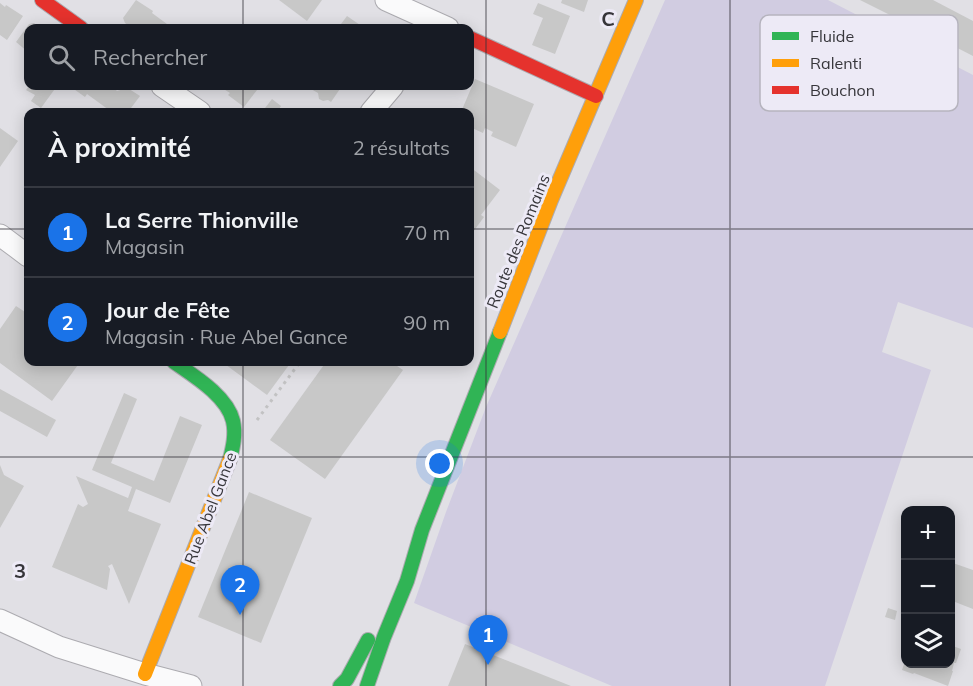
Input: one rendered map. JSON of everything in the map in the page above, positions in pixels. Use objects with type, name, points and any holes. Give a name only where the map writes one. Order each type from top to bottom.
[{"type":"street","points":[[42,0],[75,24]]},
{"type":"street","points":[[387,0],[411,5],[438,24]]},
{"type":"street","name":"Route des Romains","points":[[367,686],[407,581],[422,530],[551,200],[636,0]]},
{"type":"street","points":[[474,40],[596,96]]},
{"type":"street","points":[[168,90],[194,108]]},
{"type":"street","points":[[375,108],[390,90]]},
{"type":"street","points":[[0,235],[24,252]]},
{"type":"street","name":"Rue Abel Gance","points":[[145,674],[229,464],[234,446],[233,420],[228,406],[180,366]]},
{"type":"street","name":"Route des Romains","points":[[340,686],[347,679],[367,644],[393,581],[422,530]]},
{"type":"street","points":[[0,620],[59,647],[191,686]]},
{"type":"path","points":[[256,421],[297,366]]},
{"type":"shaded area","points":[[665,0],[828,0],[857,15],[760,15],[760,111],[958,111],[958,67],[973,75],[973,328],[898,302],[882,352],[931,370],[825,686],[612,686],[414,603],[486,407]]},
{"type":"building","points":[[136,0],[167,24],[126,24],[123,18]]},
{"type":"building","points":[[279,0],[322,0],[307,21]]},
{"type":"building","points":[[562,0],[588,0],[584,12],[561,3]]},
{"type":"building","points":[[860,0],[933,0],[973,21],[973,56],[958,48],[958,15],[890,15]]},
{"type":"building","points":[[0,3],[23,16],[7,40],[0,35]]},
{"type":"building","points":[[538,3],[570,16],[555,54],[532,45],[543,18],[533,14]]},
{"type":"building","points":[[347,16],[359,24],[341,24]]},
{"type":"building","points":[[24,31],[24,49],[16,42]]},
{"type":"building","points":[[475,79],[534,104],[516,147],[491,136],[493,132],[485,128],[483,133],[474,129],[474,108],[463,108],[470,90],[474,90]]},
{"type":"building","points":[[26,90],[54,90],[41,108],[31,101],[35,95]]},
{"type":"building","points":[[75,90],[131,90],[140,96],[131,108],[106,108],[87,94],[85,97]]},
{"type":"building","points":[[225,90],[257,90],[244,107],[228,95],[230,93]]},
{"type":"building","points":[[313,90],[339,90],[331,102],[319,99],[318,93]]},
{"type":"building","points":[[272,99],[281,106],[280,108],[265,108]]},
{"type":"building","points":[[0,128],[18,141],[0,167]]},
{"type":"building","points":[[474,170],[500,190],[481,215],[484,217],[474,231]]},
{"type":"building","points":[[16,306],[24,311],[24,366],[77,366],[52,401],[0,363],[0,329]]},
{"type":"building","points":[[227,366],[288,366],[267,395]]},
{"type":"building","points":[[323,366],[397,366],[403,370],[325,479],[270,440]]},
{"type":"building","points":[[0,389],[56,420],[47,437],[0,411]]},
{"type":"building","points":[[124,393],[137,399],[111,463],[154,481],[180,416],[202,425],[170,503],[136,489],[128,511],[161,524],[129,604],[112,564],[108,566],[110,569],[107,590],[52,567],[78,504],[83,507],[88,504],[76,476],[128,498],[132,487],[92,470]]},
{"type":"building","points":[[0,465],[4,475],[24,486],[0,528]]},
{"type":"building","points":[[249,492],[312,518],[261,643],[198,617]]},
{"type":"building","points":[[955,564],[973,570],[973,609],[955,602]]},
{"type":"building","points":[[888,608],[897,611],[895,620],[885,617]]},
{"type":"building","points":[[465,644],[571,686],[448,686]]},
{"type":"building","points":[[955,647],[961,649],[955,663]]},
{"type":"building","points":[[903,668],[953,668],[953,671],[948,686],[902,670]]},
{"type":"traffic: fast","points":[[367,686],[407,581],[422,530],[500,332]]},
{"type":"traffic: fast","points":[[180,366],[209,387],[230,412],[234,431],[230,459]]},
{"type":"traffic: fast","points":[[340,686],[347,679],[368,640]]},
{"type":"traffic: slow","points":[[500,332],[551,200],[636,0]]},
{"type":"traffic: slow","points":[[145,674],[230,459]]},
{"type":"traffic: jam","points":[[42,0],[75,24]]},
{"type":"traffic: jam","points":[[474,40],[596,96]]},
{"type":"place","name":"Jour de Fête","points":[[240,615]]},
{"type":"place","name":"La Serre Thionville","points":[[488,665]]}]
